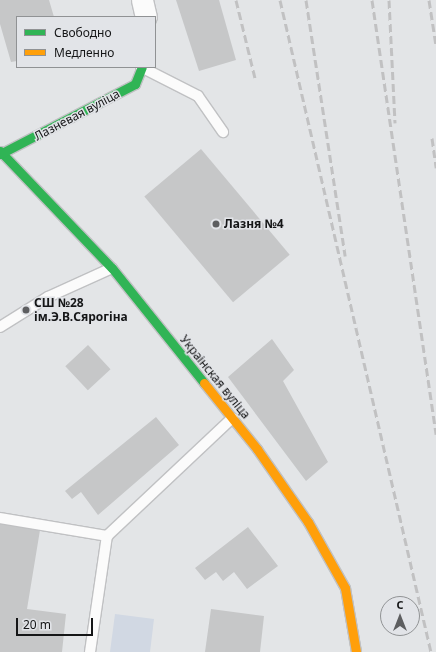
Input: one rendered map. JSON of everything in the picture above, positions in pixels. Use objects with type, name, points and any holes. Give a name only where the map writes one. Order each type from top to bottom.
[{"type":"street","points":[[142,0],[146,16]]},
{"type":"street","name":"Лазневая вуліца","points":[[1,153],[135,84],[141,68]]},
{"type":"street","name":"Украінская вуліца","points":[[1,153],[112,268],[232,418],[308,522],[345,588],[356,652]]},
{"type":"lane","points":[[143,68],[198,96],[223,132]]},
{"type":"lane","points":[[0,327],[48,297],[112,268]]},
{"type":"lane","points":[[90,652],[107,536],[232,418]]},
{"type":"lane","points":[[0,518],[107,536]]},
{"type":"shaded area","points":[[115,614],[154,619],[150,652],[110,652]]},
{"type":"building","points":[[0,0],[49,0],[54,16],[16,16],[16,61],[11,62],[0,24]]},
{"type":"building","points":[[176,0],[219,0],[236,60],[199,71]]},
{"type":"building","name":"Лазня №4","points":[[201,149],[290,255],[233,302],[144,197]]},
{"type":"building","points":[[272,339],[294,370],[283,381],[328,462],[306,481],[228,377]]},
{"type":"building","points":[[88,345],[111,369],[88,390],[65,366]]},
{"type":"building","points":[[156,417],[179,445],[98,515],[81,492],[72,499],[65,491]]},
{"type":"building","points":[[0,524],[40,530],[27,609],[66,614],[62,652],[0,652]]},
{"type":"building","points":[[248,527],[278,566],[247,589],[234,572],[223,581],[216,572],[205,580],[195,568]]},
{"type":"building","points":[[211,609],[264,616],[260,652],[205,652]]},
{"type":"railway","points":[[236,0],[255,78]]},
{"type":"railway","points":[[280,0],[431,652]]},
{"type":"railway","points":[[306,0],[345,256]]},
{"type":"railway","points":[[372,0],[436,434]]},
{"type":"railway","points":[[389,0],[395,123]]},
{"type":"railway","points":[[429,0],[436,45]]},
{"type":"railway","points":[[432,138],[436,168]]},
{"type":"traffic: fast","points":[[0,154],[135,84],[142,68]]},
{"type":"traffic: fast","points":[[0,151],[112,268],[204,383]]},
{"type":"traffic: slow","points":[[204,383],[257,449],[308,522],[345,588],[356,652]]},
{"type":"place","name":"Лазня №4","points":[[216,224]]},
{"type":"place","name":"СШ №28 ім.Э.В.Сярогіна","points":[[26,310]]}]
